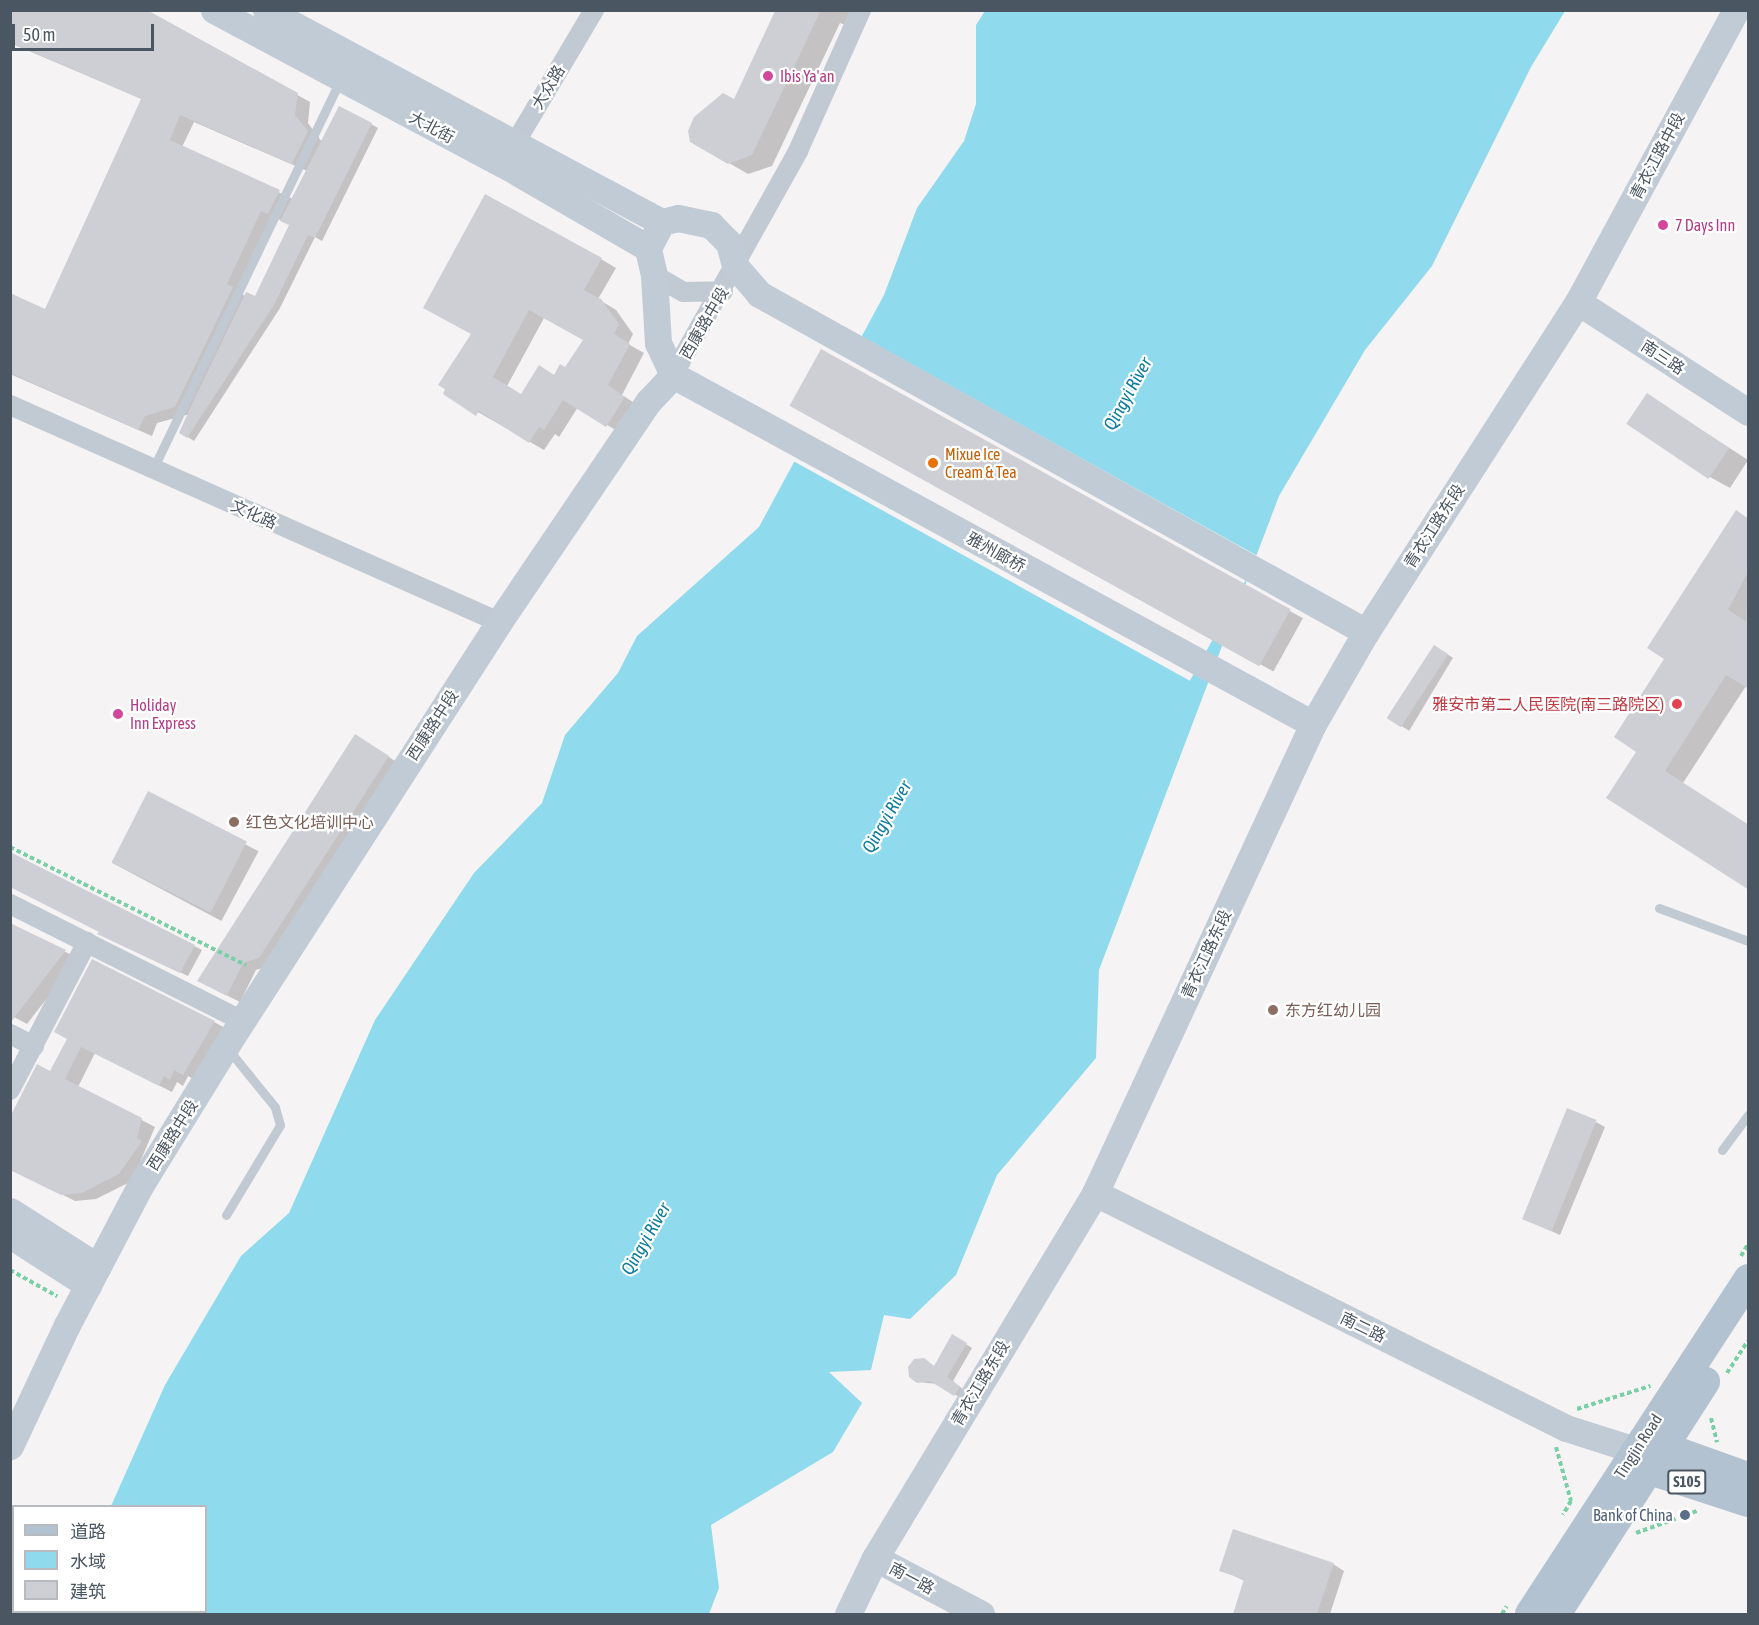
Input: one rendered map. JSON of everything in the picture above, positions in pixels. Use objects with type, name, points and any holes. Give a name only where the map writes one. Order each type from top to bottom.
[{"type":"main road","name":"大北街","points":[[214,10],[341,78],[662,222]]},
{"type":"main road","name":"大北街","points":[[267,10],[509,153],[648,248]]},
{"type":"main road","name":"青衣江路中段","points":[[1578,302],[1736,10]]},
{"type":"main road","points":[[673,375],[658,343],[654,275],[648,248],[662,222],[678,218],[711,225],[729,243],[735,266],[759,294],[1366,632]]},
{"type":"main road","name":"南三路","points":[[1578,302],[1749,412]]},
{"type":"main road","name":"青衣江路东段","points":[[848,1614],[875,1558],[1095,1194],[1313,724],[1366,632],[1578,302]]},
{"type":"main road","name":"雅州廊桥","points":[[673,375],[1313,724]]},
{"type":"main road","name":"西康路中段","points":[[10,1446],[85,1284],[140,1186],[226,1046],[499,622],[648,402],[673,375]]},
{"type":"main road","name":"南二路","points":[[1095,1194],[1566,1428],[1650,1456]]},
{"type":"main road","points":[[10,1211],[85,1284]]},
{"type":"main road","points":[[10,1235],[85,1284]]},
{"type":"main road","name":"Tingjin Road","points":[[1556,1614],[1650,1456],[1749,1279]]},
{"type":"main road","name":"Tingjin Road","points":[[1530,1614],[1650,1456],[1749,1314]]},
{"type":"main road","name":"S105","points":[[1650,1456],[1715,1478],[1749,1502]]},
{"type":"main road","name":"S105","points":[[1715,1478],[1749,1477]]},
{"type":"main road","name":"南一路","points":[[875,1558],[981,1614]]},
{"type":"street","name":"大众路","points":[[509,153],[594,10]]},
{"type":"street","name":"西康路中段","points":[[673,375],[723,291],[798,151],[861,10]]},
{"type":"street","points":[[654,275],[684,292],[723,291]]},
{"type":"street","name":"文化路","points":[[10,405],[499,622]]},
{"type":"street","points":[[10,904],[243,1021]]},
{"type":"street","points":[[10,1090],[87,942]]},
{"type":"street","points":[[10,1034],[34,1046]]},
{"type":"lane","points":[[153,469],[341,78]]},
{"type":"lane","points":[[1659,908],[1749,941]]},
{"type":"lane","points":[[226,1046],[275,1107],[280,1125],[226,1215]]},
{"type":"lane","points":[[1722,1150],[1749,1115]]},
{"type":"path","points":[[10,847],[246,965]]},
{"type":"path","points":[[10,1270],[85,1284]]},
{"type":"path","points":[[1722,1379],[1749,1341]]},
{"type":"path","points":[[1623,1538],[1702,1509],[1715,1478],[1720,1456],[1709,1409]]},
{"type":"water","name":"Qingyi River","points":[[985,11],[1565,11],[1531,67],[1432,266],[1365,350],[1279,496],[1099,970],[1096,1058],[997,1175],[956,1275],[910,1319],[884,1315],[871,1370],[829,1372],[862,1403],[833,1452],[711,1525],[719,1588],[709,1614],[63,1614],[207,1613],[207,1505],[111,1505],[165,1385],[241,1256],[289,1213],[375,1020],[474,873],[542,803],[565,735],[618,673],[637,636],[759,527],[884,295],[917,208],[964,141],[976,104],[976,25]]},
{"type":"pier","points":[[859,335],[1259,557],[1190,681],[790,459]]},
{"type":"building","points":[[10,10],[147,10],[298,93],[295,115],[308,131],[292,164],[180,115],[170,140],[280,190],[268,214],[261,211],[227,284],[233,287],[175,407],[145,416],[138,430],[10,373],[10,293],[45,309],[141,99],[10,42]]},
{"type":"building","name":"Ibis Ya'an","points":[[821,10],[752,155],[728,164],[690,142],[688,131],[694,117],[723,93],[734,99],[775,11]]},
{"type":"building","points":[[339,106],[372,123],[315,238],[308,235],[274,305],[187,438],[179,433],[192,404],[246,292],[255,296],[289,225],[280,221]]},
{"type":"building","points":[[485,194],[602,258],[584,290],[601,299],[619,324],[614,334],[630,344],[608,385],[625,397],[606,427],[563,400],[544,430],[539,427],[529,443],[479,411],[476,416],[443,394],[445,389],[438,385],[471,334],[423,308]],"holes":[[[529,310],[583,340],[565,367],[560,364],[554,375],[539,365],[521,394],[493,377]]]},
{"type":"building","points":[[821,349],[1291,609],[1259,666],[789,406]]},
{"type":"building","points":[[1647,393],[1729,448],[1708,479],[1626,424]]},
{"type":"building","points":[[1736,510],[1749,519],[1749,570],[1728,610],[1749,623],[1749,689],[1726,675],[1665,771],[1749,825],[1749,890],[1606,798],[1636,752],[1614,737],[1664,659],[1647,648]]},
{"type":"building","points":[[1434,645],[1448,654],[1401,727],[1387,718]]},
{"type":"building","points":[[355,734],[389,756],[259,958],[243,963],[227,996],[197,981]]},
{"type":"building","points":[[148,791],[247,841],[211,913],[112,862]]},
{"type":"building","points":[[10,852],[195,945],[180,973],[97,934],[99,932],[10,887]]},
{"type":"building","points":[[10,923],[66,950],[11,1022],[10,1022]]},
{"type":"building","points":[[92,959],[215,1021],[183,1075],[174,1070],[170,1080],[164,1076],[159,1086],[81,1047],[65,1079],[142,1118],[137,1138],[142,1141],[119,1174],[82,1193],[61,1195],[10,1170],[10,1117],[37,1064],[50,1071],[67,1039],[54,1032]]},
{"type":"building","points":[[1567,1108],[1597,1120],[1552,1231],[1522,1219]]},
{"type":"building","points":[[952,1334],[967,1343],[947,1377],[960,1387],[954,1396],[930,1381],[917,1383],[909,1377],[908,1367],[914,1359],[924,1358],[934,1366]]},
{"type":"building","points":[[1233,1529],[1334,1563],[1317,1614],[1233,1614],[1244,1579],[1219,1571]]},
{"type":"place","name":"Ibis Ya'an","points":[[768,76]]},
{"type":"place","name":"7 Days Inn","points":[[1663,225]]},
{"type":"place","name":"Mixue Ice Cream & Tea","points":[[933,463]]},
{"type":"place","name":"雅安市第二人民医院(南三路院区)","points":[[1677,704]]},
{"type":"place","name":"Holiday Inn Express","points":[[118,714]]},
{"type":"place","name":"红色文化培训中心","points":[[234,822]]},
{"type":"place","name":"东方红幼儿园","points":[[1273,1010]]},
{"type":"place","name":"Bank of China","points":[[1685,1515]]}]
